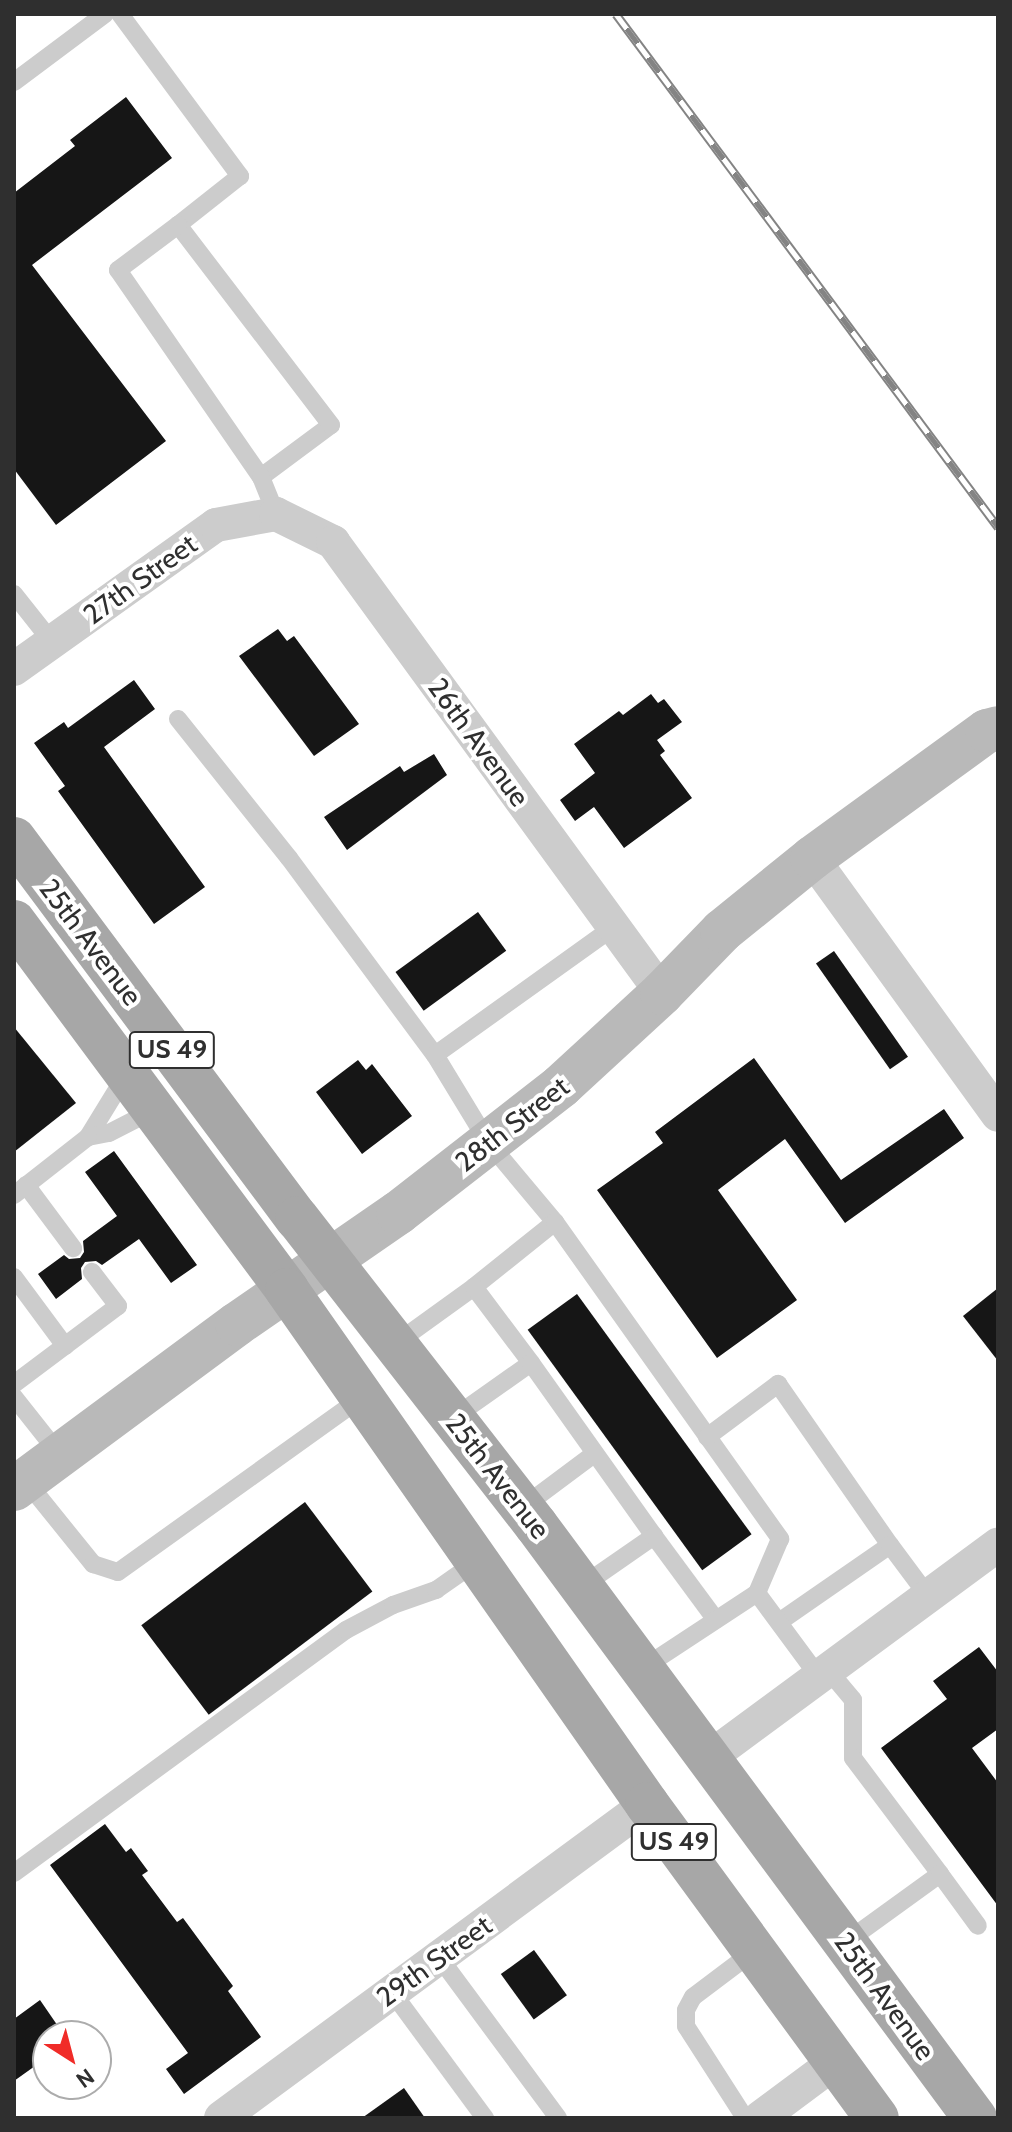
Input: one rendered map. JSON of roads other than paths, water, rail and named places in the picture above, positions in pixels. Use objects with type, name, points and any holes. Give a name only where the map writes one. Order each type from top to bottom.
[{"type":"main road","name":"28th Street","points":[[20,1485],[398,1213],[561,1086],[662,993],[722,931],[812,858],[994,722]]},
{"type":"main road","name":"25th Avenue","points":[[14,839],[582,1586],[975,2118]]},
{"type":"main road","name":"25th Avenue","points":[[25,945],[127,1073],[287,1290],[647,1804],[877,2118]]},
{"type":"street","name":"27th Street","points":[[14,669],[216,525],[276,514]]},
{"type":"street","name":"26th Avenue","points":[[276,514],[333,542],[662,993]]},
{"type":"street","points":[[812,858],[998,1115]]},
{"type":"street","points":[[710,1757],[998,1545]]},
{"type":"street","name":"29th Street","points":[[221,2118],[647,1804]]},
{"type":"street","points":[[760,2118],[835,2062]]},
{"type":"lane","points":[[14,82],[105,14]]},
{"type":"lane","points":[[120,14],[240,176],[118,270],[261,477],[276,514]]},
{"type":"lane","points":[[178,225],[331,425],[261,477]]},
{"type":"lane","points":[[14,594],[52,642]]},
{"type":"lane","points":[[178,719],[289,858],[435,1055],[488,1142],[555,1222],[780,1539],[757,1593],[643,1668]]},
{"type":"lane","points":[[435,1055],[614,927]]},
{"type":"lane","points":[[73,1248],[20,1190],[88,1137],[127,1073]]},
{"type":"lane","points":[[88,1137],[109,1133],[154,1110]]},
{"type":"lane","points":[[395,1344],[474,1287],[555,1222]]},
{"type":"lane","points":[[14,1384],[118,1306],[92,1272]]},
{"type":"lane","points":[[14,1277],[65,1346]]},
{"type":"lane","points":[[474,1287],[716,1620]]},
{"type":"lane","points":[[453,1418],[531,1363]]},
{"type":"lane","points":[[707,1437],[778,1384],[928,1596]]},
{"type":"lane","points":[[14,1397],[60,1455]]},
{"type":"lane","points":[[20,1485],[93,1564],[118,1572],[361,1398]]},
{"type":"lane","points":[[522,1507],[594,1454]]},
{"type":"lane","points":[[582,1586],[654,1536]]},
{"type":"lane","points":[[779,1622],[890,1545]]},
{"type":"lane","points":[[14,1873],[346,1630],[393,1605],[436,1590],[476,1562]]},
{"type":"lane","points":[[757,1593],[823,1674],[853,1700],[853,1758],[978,1926]]},
{"type":"lane","points":[[846,1942],[940,1874]]},
{"type":"lane","points":[[745,2118],[686,2026],[686,2010],[693,1997],[754,1951]]},
{"type":"lane","points":[[439,1957],[558,2118]]},
{"type":"lane","points":[[392,1992],[485,2118]]},
{"type":"railway","points":[[616,14],[998,527]]}]
